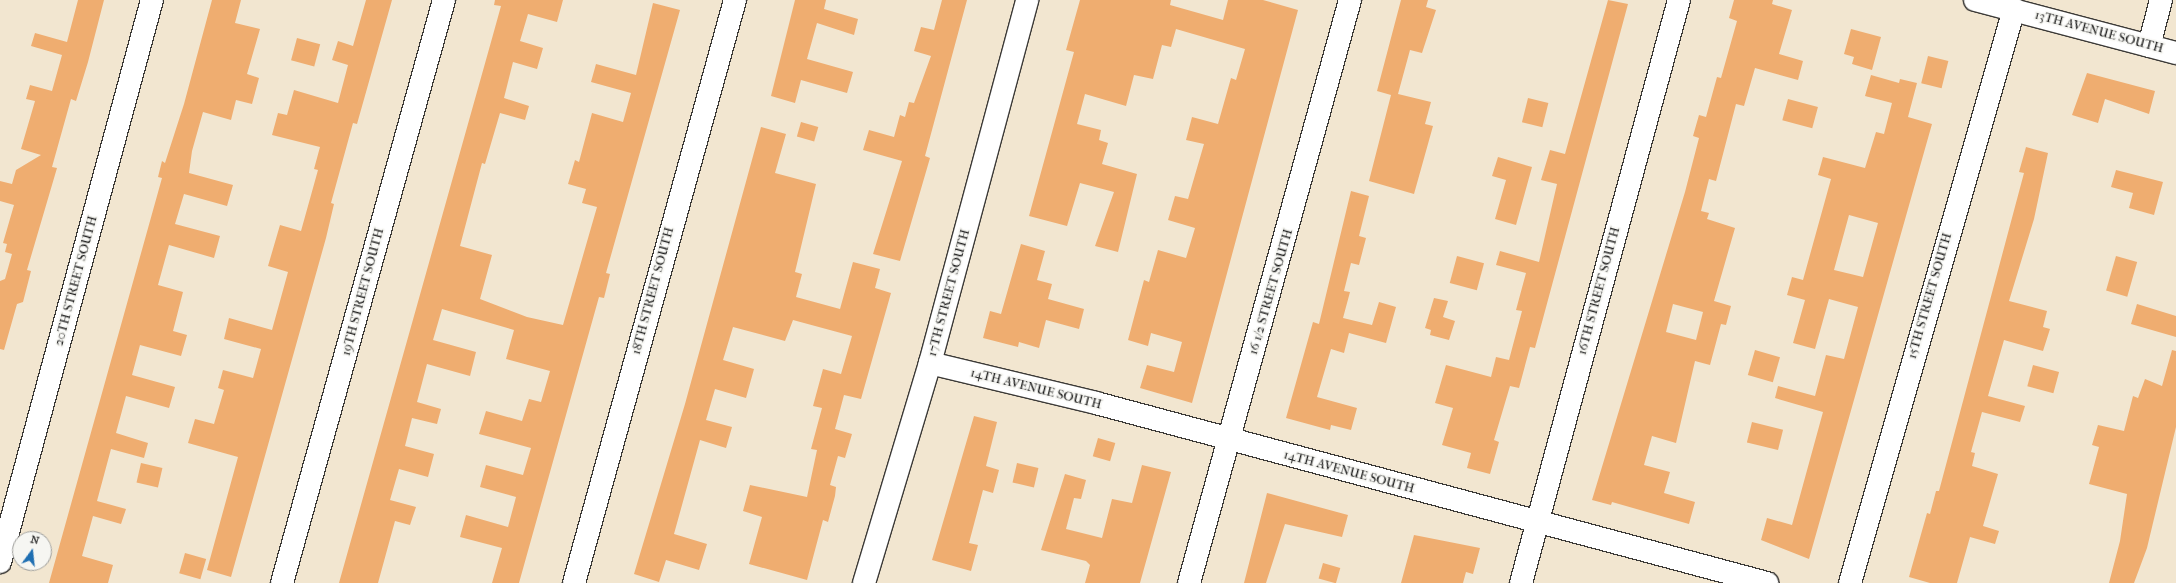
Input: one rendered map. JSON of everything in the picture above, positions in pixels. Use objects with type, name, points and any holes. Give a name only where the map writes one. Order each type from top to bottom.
[{"type":"street","name":"20TH STREET SOUTH","points":[[0,562],[152,0]]},
{"type":"street","name":"19TH STREET SOUTH","points":[[282,583],[444,0]]},
{"type":"street","name":"18TH STREET SOUTH","points":[[574,583],[735,0]]},
{"type":"street","name":"17TH STREET SOUTH","points":[[864,583],[930,363],[1027,0]]},
{"type":"street","name":"16 1/2 STREET SOUTH","points":[[1189,583],[1350,0]]},
{"type":"street","name":"16TH STREET SOUTH","points":[[1521,583],[1679,0]]},
{"type":"street","name":"13TH AVENUE SOUTH","points":[[1975,0],[2014,9],[2176,53]]},
{"type":"street","points":[[2149,46],[2161,0]]},
{"type":"street","name":"15TH STREET SOUTH","points":[[1850,583],[2014,9]]},
{"type":"street","name":"14TH AVENUE SOUTH","points":[[930,363],[1229,440],[1767,583]]},
{"type":"building","points":[[78,0],[104,0],[76,101],[71,99],[52,167],[57,168],[27,270],[31,271],[23,302],[17,304],[4,350],[0,349],[0,281],[5,279],[12,254],[5,252],[7,244],[3,243],[14,205],[0,201],[0,181],[12,184],[16,170],[41,155],[21,149],[35,101],[26,99],[30,85],[52,91],[62,55],[31,46],[35,33],[67,42]]},
{"type":"building","points":[[212,0],[241,0],[235,23],[260,29],[247,74],[259,78],[252,104],[236,100],[231,120],[203,112],[192,151],[189,173],[233,185],[227,206],[184,194],[175,224],[220,236],[214,258],[169,245],[158,285],[183,292],[173,331],[187,335],[181,356],[140,345],[132,375],[175,387],[169,408],[126,396],[116,433],[148,443],[144,458],[111,449],[97,501],[126,509],[121,524],[93,516],[82,556],[113,565],[108,583],[49,583],[162,178],[158,177],[162,161],[165,163],[184,104]]},
{"type":"building","points":[[366,0],[392,0],[357,124],[353,123],[331,203],[334,204],[326,238],[231,577],[207,570],[238,457],[188,443],[195,419],[214,424],[224,390],[218,388],[223,370],[253,378],[261,349],[224,339],[229,318],[272,330],[288,272],[268,266],[280,225],[301,231],[318,170],[314,169],[320,147],[272,135],[278,113],[287,115],[294,90],[338,103],[348,65],[332,60],[338,41],[353,46]]},
{"type":"building","points":[[495,0],[563,0],[557,22],[528,14],[520,41],[543,48],[537,69],[513,62],[504,98],[529,106],[525,120],[500,113],[485,164],[482,163],[460,246],[492,255],[480,299],[527,317],[563,325],[597,207],[582,203],[586,189],[568,184],[575,160],[579,162],[592,113],[623,122],[631,93],[591,82],[596,64],[636,75],[653,3],[680,10],[606,273],[610,274],[604,298],[599,297],[519,583],[492,583],[502,548],[460,537],[466,515],[508,527],[516,497],[480,487],[486,465],[523,475],[531,448],[479,434],[486,411],[522,421],[529,399],[541,402],[550,371],[506,359],[514,330],[442,309],[433,340],[476,352],[470,376],[427,364],[417,402],[441,409],[437,424],[412,418],[405,446],[434,454],[428,477],[399,469],[390,500],[416,507],[410,525],[395,521],[378,583],[339,583],[501,6],[494,5]]},
{"type":"building","points":[[795,0],[826,0],[824,9],[858,19],[854,35],[817,23],[807,59],[853,72],[847,93],[801,80],[795,103],[771,96]]},
{"type":"building","points":[[942,0],[967,0],[925,156],[930,158],[900,261],[873,254],[902,161],[863,150],[869,130],[894,137],[900,115],[905,117],[909,102],[914,103],[931,56],[914,51],[921,27],[934,30]]},
{"type":"building","points":[[1080,0],[1171,0],[1170,5],[1223,20],[1228,0],[1263,0],[1298,10],[1192,403],[1140,388],[1147,365],[1174,372],[1182,342],[1151,333],[1148,346],[1128,340],[1144,280],[1149,282],[1158,250],[1186,258],[1195,228],[1168,220],[1175,196],[1188,199],[1204,144],[1186,140],[1192,117],[1218,124],[1231,78],[1236,80],[1245,49],[1176,29],[1171,47],[1162,45],[1153,79],[1134,75],[1126,106],[1085,94],[1077,124],[1101,130],[1099,140],[1108,143],[1102,164],[1137,174],[1118,252],[1095,246],[1114,192],[1080,183],[1067,226],[1029,216],[1074,52],[1066,50]]},
{"type":"building","points":[[1401,0],[1428,0],[1426,7],[1436,10],[1422,53],[1410,50],[1398,94],[1431,102],[1425,124],[1433,126],[1414,194],[1369,181],[1391,95],[1377,91]]},
{"type":"building","points":[[1608,0],[1628,4],[1535,348],[1530,347],[1519,388],[1510,386],[1494,440],[1499,442],[1490,474],[1467,468],[1471,453],[1442,445],[1453,408],[1435,403],[1446,365],[1491,377],[1496,357],[1509,360],[1522,311],[1516,310],[1526,273],[1496,265],[1500,251],[1539,262],[1557,184],[1541,180],[1550,150],[1565,154]]},
{"type":"building","points":[[1734,0],[1773,0],[1772,4],[1792,10],[1779,54],[1803,61],[1798,80],[1755,68],[1744,106],[1736,104],[1716,181],[1709,179],[1701,211],[1709,213],[1707,219],[1735,228],[1714,301],[1731,306],[1726,325],[1721,324],[1710,365],[1695,361],[1676,443],[1652,436],[1644,465],[1670,472],[1664,493],[1695,502],[1689,524],[1612,502],[1611,505],[1592,500],[1685,192],[1699,138],[1693,136],[1699,115],[1706,117],[1717,77],[1721,78],[1737,21],[1729,18]],"holes":[[[1673,304],[1703,312],[1696,340],[1666,332]]]},
{"type":"building","points":[[1851,29],[1881,37],[1872,70],[1852,64],[1854,57],[1844,54]]},
{"type":"building","points":[[297,38],[320,44],[314,66],[291,60]]},
{"type":"building","points":[[1928,56],[1948,61],[1942,88],[1921,83]]},
{"type":"building","points":[[2087,73],[2155,91],[2149,114],[2105,99],[2098,123],[2072,115]]},
{"type":"building","points":[[1871,75],[1899,83],[1900,79],[1917,83],[1908,117],[1932,124],[1809,559],[1761,540],[1767,518],[1792,525],[1823,412],[1775,398],[1778,386],[1815,396],[1826,355],[1844,359],[1858,307],[1829,299],[1815,349],[1793,343],[1805,300],[1787,295],[1792,277],[1803,280],[1831,179],[1818,175],[1823,157],[1865,168],[1876,132],[1884,134],[1892,103],[1865,96]],"holes":[[[1849,215],[1878,223],[1863,277],[1834,270]]]},
{"type":"building","points":[[1528,98],[1548,103],[1542,127],[1522,122]]},
{"type":"building","points":[[1788,99],[1818,107],[1812,128],[1782,120]]},
{"type":"building","points":[[801,122],[818,127],[814,141],[797,136]]},
{"type":"building","points":[[761,127],[786,134],[775,173],[816,184],[795,272],[802,274],[796,297],[840,309],[853,262],[880,269],[875,288],[891,293],[861,399],[844,395],[835,429],[852,434],[845,458],[838,456],[830,485],[836,487],[835,496],[828,522],[823,520],[807,580],[749,564],[762,517],[743,511],[750,485],[807,497],[817,450],[811,449],[822,408],[813,406],[823,369],[841,374],[852,336],[793,320],[785,341],[733,327],[723,360],[754,369],[746,398],[715,389],[706,420],[732,427],[726,448],[700,440],[674,534],[707,544],[699,570],[666,560],[659,582],[634,574],[685,404]]},
{"type":"building","points":[[2026,147],[2048,153],[2034,219],[2009,301],[2047,311],[2043,327],[2050,329],[2043,351],[2004,340],[1988,396],[2025,406],[2020,422],[1982,412],[1971,452],[1975,453],[1972,466],[1998,474],[1983,526],[1999,531],[1995,544],[1970,537],[1957,583],[1930,583],[1909,577],[1927,513],[1930,514],[1936,491],[1939,491],[2024,173],[2019,172]]},
{"type":"building","points":[[1498,157],[1532,167],[1516,225],[1495,219],[1506,180],[1492,176]]},
{"type":"building","points":[[2116,170],[2163,182],[2154,215],[2129,208],[2133,193],[2111,187]]},
{"type":"building","points":[[1351,191],[1369,196],[1359,236],[1366,238],[1359,265],[1351,263],[1344,291],[1350,292],[1343,318],[1372,325],[1379,302],[1396,307],[1386,343],[1349,333],[1344,353],[1331,349],[1317,397],[1357,408],[1351,430],[1331,425],[1330,430],[1286,418],[1313,322],[1319,324]]},
{"type":"building","points":[[1021,244],[1045,251],[1037,280],[1052,284],[1048,299],[1084,309],[1079,329],[1046,320],[1039,348],[1019,342],[1018,347],[983,338],[990,311],[1001,314]]},
{"type":"building","points":[[1457,256],[1484,263],[1477,290],[1450,283]]},
{"type":"building","points":[[2116,256],[2137,262],[2127,297],[2106,291]]},
{"type":"building","points":[[1434,298],[1448,301],[1443,317],[1455,321],[1449,340],[1430,335],[1431,330],[1425,328]]},
{"type":"building","points":[[2137,304],[2176,316],[2176,337],[2131,324]]},
{"type":"building","points":[[1755,350],[1780,357],[1773,382],[1748,375]]},
{"type":"building","points":[[2172,350],[2176,351],[2176,427],[2147,548],[2134,583],[2109,583],[2120,541],[2127,494],[2089,484],[2099,447],[2092,445],[2098,425],[2124,431],[2133,396],[2138,398],[2145,379],[2162,386]]},
{"type":"building","points":[[2033,365],[2059,372],[2053,393],[2027,386]]},
{"type":"building","points":[[974,416],[997,422],[986,466],[999,470],[993,493],[983,490],[969,543],[978,545],[971,571],[932,560]]},
{"type":"building","points":[[1752,422],[1783,430],[1778,450],[1747,442]]},
{"type":"building","points":[[1098,438],[1115,443],[1110,461],[1093,456]]},
{"type":"building","points":[[141,463],[162,468],[158,487],[137,482]]},
{"type":"building","points":[[1017,463],[1038,468],[1034,487],[1013,482]]},
{"type":"building","points":[[1142,465],[1171,472],[1140,583],[1085,583],[1090,565],[1086,561],[1041,550],[1065,474],[1086,480],[1081,499],[1074,498],[1066,529],[1102,538],[1112,499],[1132,503]]},
{"type":"building","points":[[1267,493],[1348,515],[1342,537],[1285,524],[1266,583],[1244,583]]},
{"type":"building","points":[[1414,535],[1480,548],[1473,574],[1466,572],[1463,583],[1401,583]]},
{"type":"building","points":[[185,553],[206,559],[200,579],[179,573]]},
{"type":"building","points":[[1323,563],[1340,568],[1336,583],[1319,578]]}]
